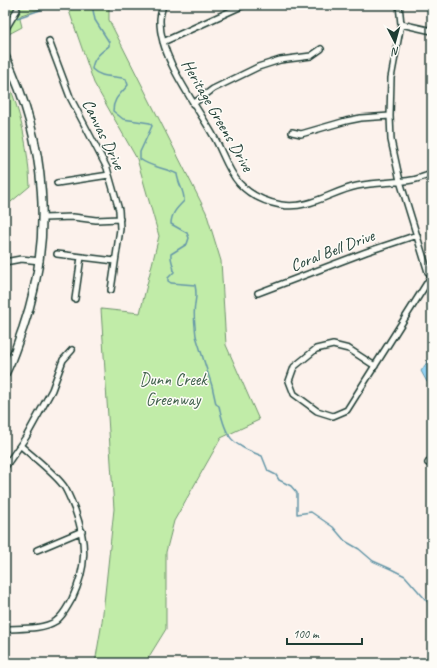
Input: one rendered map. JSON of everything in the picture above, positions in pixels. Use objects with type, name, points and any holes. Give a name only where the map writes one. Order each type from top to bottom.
[{"type":"main road","points":[[5,56],[26,108],[36,149],[41,184],[43,218],[40,261],[29,310],[11,363],[5,374]]},
{"type":"street","name":"Heritage Greens Drive","points":[[162,5],[160,19],[163,42],[182,86],[222,150],[231,172],[239,183],[252,194],[265,201],[283,205],[301,205],[357,186],[413,180],[432,174]]},
{"type":"street","points":[[163,42],[244,5]]},
{"type":"street","points":[[375,366],[349,349],[333,345],[316,349],[294,367],[289,381],[294,394],[317,411],[333,416],[347,410],[375,366],[432,275],[428,272],[400,181],[391,140],[391,78],[401,24],[399,5]]},
{"type":"street","points":[[5,30],[17,10]]},
{"type":"street","points":[[401,24],[432,31]]},
{"type":"street","name":"Canvas Drive","points":[[49,41],[70,97],[105,162],[119,210],[120,229],[111,290]]},
{"type":"street","points":[[193,104],[213,90],[258,68],[280,60],[311,56],[321,49]]},
{"type":"street","points":[[292,132],[301,134],[346,121],[361,118],[390,116]]},
{"type":"street","points":[[57,183],[109,175]]},
{"type":"street","points":[[43,218],[73,217],[96,220],[120,219]]},
{"type":"street","name":"Coral Bell Drive","points":[[258,293],[417,234]]},
{"type":"street","points":[[57,254],[115,261]]},
{"type":"street","points":[[75,299],[81,257]]},
{"type":"street","points":[[5,262],[21,259],[40,261]]},
{"type":"street","points":[[5,467],[21,446],[50,394],[63,360],[72,350]]},
{"type":"street","points":[[5,630],[47,625],[55,621],[66,611],[79,583],[83,567],[84,546],[82,531],[63,484],[21,446]]},
{"type":"street","points":[[428,463],[432,457]]},
{"type":"street","points":[[37,550],[82,531]]},
{"type":"green space","points":[[5,5],[52,5],[21,15],[20,19],[22,27],[7,35],[5,39]]},
{"type":"green space","name":"Dunn Creek Greenway","points":[[67,5],[109,5],[109,20],[206,212],[221,261],[226,345],[259,420],[221,438],[174,521],[166,552],[166,629],[145,663],[95,663],[102,622],[114,509],[101,309],[140,313],[159,236],[137,159],[94,83]]},
{"type":"green space","points":[[5,75],[11,89],[23,129],[28,157],[30,186],[5,207]]},
{"type":"water","points":[[432,355],[432,383],[427,382],[421,371]]},
{"type":"waterway","points":[[14,19],[55,5]]},
{"type":"waterway","points":[[92,5],[95,20],[109,42],[109,46],[95,59],[92,69],[104,76],[126,79],[128,85],[116,99],[113,111],[123,119],[150,123],[152,126],[140,152],[140,159],[148,164],[177,174],[184,201],[173,214],[171,224],[187,233],[189,238],[187,244],[171,254],[174,272],[168,278],[168,281],[171,283],[195,285],[196,295],[194,316],[196,336],[224,426],[237,444],[262,456],[268,471],[276,475],[279,480],[291,486],[297,493],[297,514],[311,512],[333,527],[345,541],[359,549],[373,561],[405,576],[432,607]]}]
